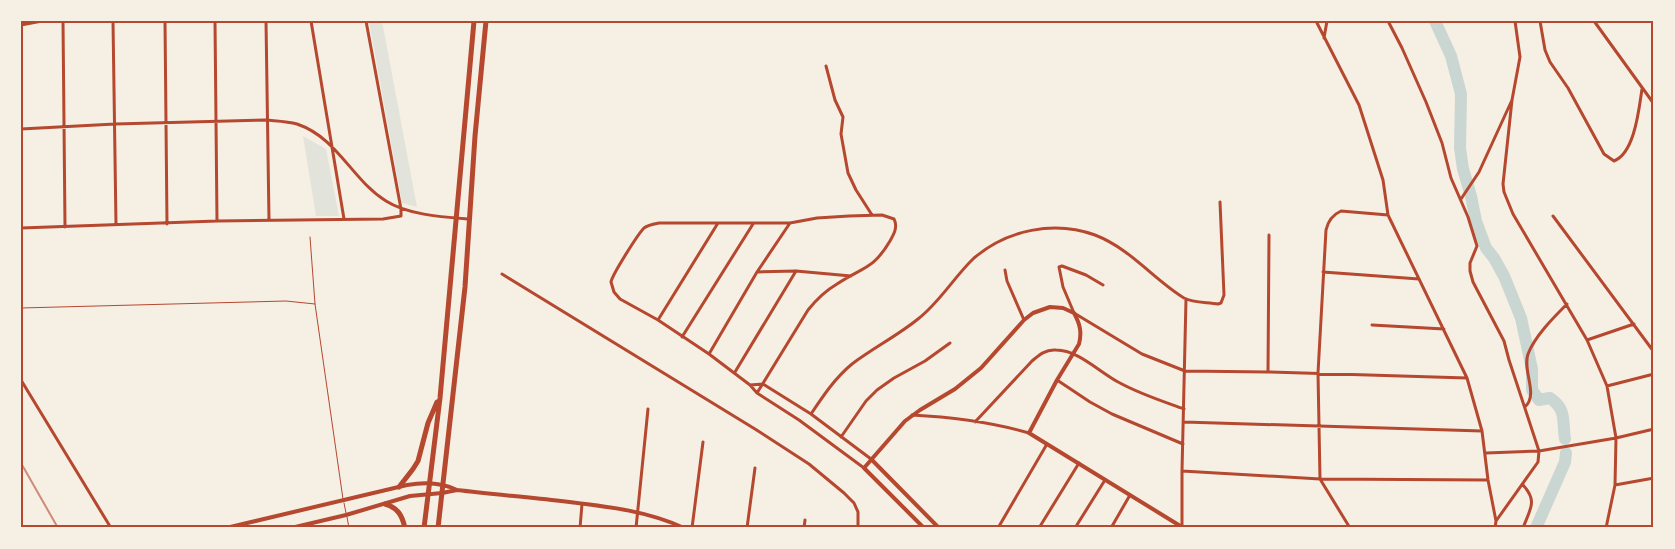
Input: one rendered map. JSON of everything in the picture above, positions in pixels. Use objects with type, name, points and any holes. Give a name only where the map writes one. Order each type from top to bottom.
[{"type":"highway","points":[[424,528],[440,398],[474,21]]},
{"type":"highway","points":[[438,528],[465,287],[486,21]]},
{"type":"highway","points":[[399,487],[418,461],[431,415],[440,398]]},
{"type":"highway","points":[[385,504],[397,509],[405,528]]},
{"type":"street","points":[[21,25],[42,21]]},
{"type":"street","points":[[63,21],[65,227]]},
{"type":"street","points":[[113,21],[116,225]]},
{"type":"street","points":[[166,21],[167,224]]},
{"type":"street","points":[[215,21],[217,221]]},
{"type":"street","points":[[266,21],[269,220]]},
{"type":"street","points":[[311,21],[344,219]]},
{"type":"street","points":[[21,228],[217,221],[395,218],[401,216],[366,21]]},
{"type":"street","points":[[1316,21],[1359,105],[1383,180],[1388,215],[1467,378],[1486,452],[1488,480],[1496,521],[1495,528]]},
{"type":"street","points":[[1324,38],[1327,21]]},
{"type":"street","points":[[1388,21],[1426,102],[1442,143],[1451,178],[1461,199],[1476,246],[1470,264],[1473,282],[1504,341],[1508,360],[1539,451],[1538,462],[1496,521]]},
{"type":"street","points":[[1515,21],[1520,57],[1512,100],[1503,184],[1513,214],[1587,340],[1607,386],[1616,438],[1615,485],[1606,526]]},
{"type":"street","points":[[1540,21],[1545,50],[1550,62],[1568,88],[1604,154],[1614,161],[1620,159],[1627,149],[1634,132],[1642,89]]},
{"type":"street","points":[[1594,21],[1654,104]]},
{"type":"street","points":[[826,66],[834,100],[843,117],[842,140],[848,173],[872,216]]},
{"type":"street","points":[[1461,199],[1479,172],[1512,100]]},
{"type":"street","points":[[21,129],[114,124],[266,120],[296,124],[319,135],[332,146],[361,181],[379,196],[401,209],[469,219]]},
{"type":"street","points":[[811,414],[839,376],[852,364],[903,331],[930,309],[974,258],[996,244],[1032,229],[1068,228],[1095,235],[1124,251],[1186,299],[1218,304],[1223,300],[1220,202]]},
{"type":"street","points":[[1350,528],[1320,479],[1318,374],[1326,230],[1330,218],[1335,213],[1341,211],[1359,211],[1388,215]]},
{"type":"street","points":[[757,393],[816,300],[837,284],[873,264],[879,258],[895,232],[896,222],[894,219],[886,216],[872,216],[832,217],[790,223],[666,222],[653,224],[644,228],[641,232],[611,278],[611,287],[620,299],[658,320],[709,354],[750,384],[757,393],[864,468],[924,528]]},
{"type":"street","points":[[1554,216],[1654,352]]},
{"type":"street","points":[[658,320],[718,223]]},
{"type":"street","points":[[709,354],[757,272],[790,223]]},
{"type":"street","points":[[682,337],[753,224]]},
{"type":"street","points":[[1268,372],[1269,235]]},
{"type":"street","points":[[1029,433],[1057,380],[1079,344],[1080,325],[1068,303],[1059,269],[1062,266],[1086,275],[1103,285]]},
{"type":"street","points":[[1005,270],[1007,281],[1024,320]]},
{"type":"street","points":[[757,272],[796,271],[852,276]]},
{"type":"street","points":[[734,372],[796,271]]},
{"type":"street","points":[[1324,272],[1419,279]]},
{"type":"street","points":[[502,274],[596,330],[624,350],[789,451],[850,498],[856,507],[859,519],[858,528]]},
{"type":"street","points":[[1182,528],[1186,299]]},
{"type":"street","points":[[1525,407],[1531,399],[1528,354],[1547,325],[1567,304]]},
{"type":"street","points":[[864,468],[892,434],[912,415],[955,389],[993,356],[1024,320],[1033,313],[1050,307],[1062,308],[1074,313],[1142,354],[1185,371],[1467,378]]},
{"type":"street","points":[[1587,340],[1634,324]]},
{"type":"street","points":[[1372,325],[1444,329]]},
{"type":"street","points":[[841,437],[866,401],[877,390],[925,361],[950,343]]},
{"type":"street","points":[[975,422],[1041,354],[1057,350],[1072,354],[1120,383],[1184,409]]},
{"type":"street","points":[[1607,386],[1654,374]]},
{"type":"street","points":[[21,380],[111,528]]},
{"type":"street","points":[[1057,380],[1112,414],[1183,444]]},
{"type":"street","points":[[750,384],[762,384],[811,414],[871,459],[939,528]]},
{"type":"street","points":[[636,528],[648,409]]},
{"type":"street","points":[[912,415],[958,419],[1029,433],[1182,528],[1198,528]]},
{"type":"street","points":[[1184,422],[1482,431]]},
{"type":"street","points":[[1486,452],[1539,451],[1616,438],[1654,428]]},
{"type":"street","points":[[692,528],[703,442]]},
{"type":"street","points":[[998,528],[1048,444]]},
{"type":"street","points":[[1039,528],[1079,463]]},
{"type":"street","points":[[747,528],[755,468]]},
{"type":"street","points":[[1182,472],[1320,479],[1488,480]]},
{"type":"street","points":[[1615,485],[1654,478]]},
{"type":"street","points":[[1075,528],[1105,480]]},
{"type":"street","points":[[226,528],[343,499],[418,483],[442,484],[457,490],[638,512],[660,518],[684,528]]},
{"type":"street","points":[[1523,485],[1531,493],[1532,503],[1523,528]]},
{"type":"street","points":[[291,528],[346,515],[410,496],[457,490]]},
{"type":"street","points":[[1111,528],[1130,495]]},
{"type":"street","points":[[580,528],[582,504]]},
{"type":"street","points":[[804,528],[805,520]]},
{"type":"lane","points":[[310,237],[315,304],[343,499],[349,528]]},
{"type":"lane","points":[[21,308],[286,301],[315,304]]},
{"type":"shaded area","points":[[369,21],[382,21],[417,207],[402,203]]},
{"type":"shaded area","points":[[303,136],[326,149],[339,216],[316,216]]},
{"type":"waterway","points":[[1435,21],[1451,56],[1461,94],[1460,148],[1463,169],[1476,221],[1486,248],[1504,276],[1521,318],[1532,369],[1532,390],[1539,400],[1550,398],[1559,407],[1563,416],[1565,439]]},
{"type":"waterway","points":[[1536,528],[1565,462],[1566,453]]},
{"type":"railway","points":[[21,463],[58,528]]}]
